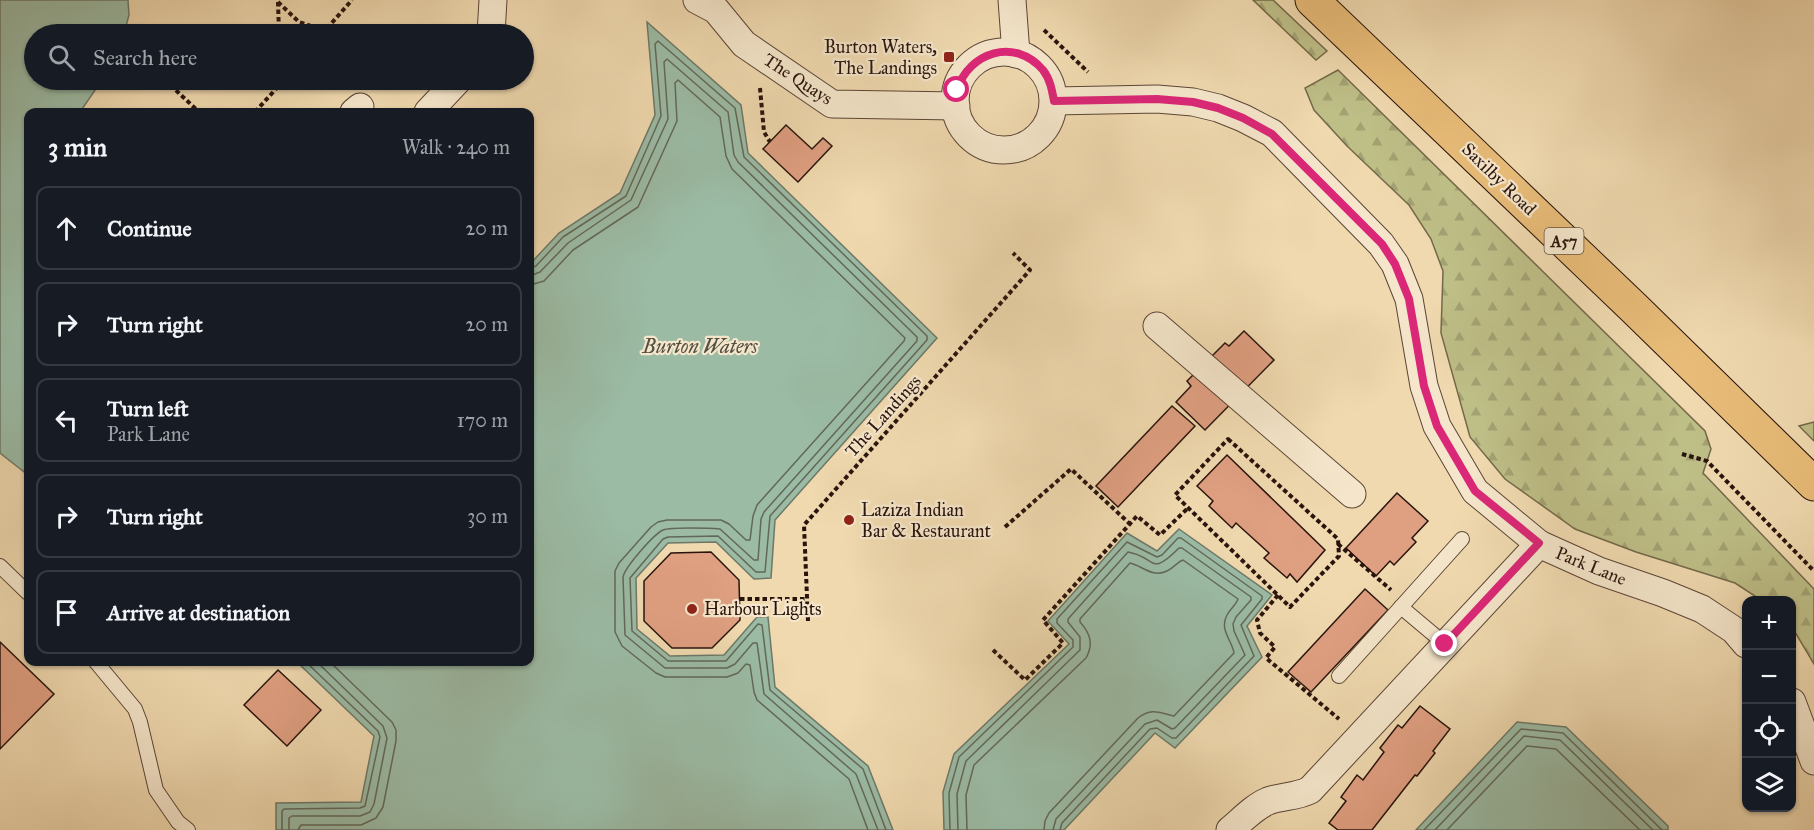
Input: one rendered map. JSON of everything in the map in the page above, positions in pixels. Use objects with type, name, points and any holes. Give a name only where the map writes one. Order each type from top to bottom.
[{"type":"highway","name":"Saxilby Road","points":[[1312,0],[1814,484]]},
{"type":"street","points":[[492,24],[493,0]]},
{"type":"street","name":"The Quays","points":[[697,0],[716,10],[744,44],[832,104],[956,106]]},
{"type":"street","points":[[1012,0],[1016,54]]},
{"type":"street","points":[[996,53],[1016,54],[1031,60],[1043,71],[1051,86],[1054,101],[1051,117],[1044,131],[1030,143],[1011,150],[993,149],[976,141],[962,126],[956,106],[959,82],[973,64],[982,58],[996,53]]},
{"type":"street","points":[[432,108],[449,90]]},
{"type":"street","name":"Park Lane","points":[[1054,101],[1157,99],[1193,102],[1218,108],[1272,134],[1382,244],[1395,264],[1409,299],[1424,386],[1437,426],[1475,491],[1539,543],[1599,571],[1664,593],[1702,609],[1734,630],[1742,639]]},
{"type":"street","points":[[1157,326],[1352,494]]},
{"type":"street","points":[[1230,830],[1260,805],[1270,800],[1302,794],[1310,790],[1539,543]]},
{"type":"street","points":[[1792,704],[1797,711],[1814,760]]},
{"type":"lane","points":[[1339,675],[1462,539]]},
{"type":"lane","points":[[0,566],[24,589]]},
{"type":"lane","points":[[1403,604],[1445,644]]},
{"type":"lane","points":[[99,666],[135,709],[156,790],[178,822],[188,830]]},
{"type":"path","points":[[332,24],[352,0]]},
{"type":"path","points":[[278,1],[304,24]]},
{"type":"path","points":[[278,1],[279,24]]},
{"type":"path","points":[[1039,25],[1116,99]]},
{"type":"path","points":[[770,142],[764,132],[760,79],[772,63]]},
{"type":"path","points":[[176,90],[196,108]]},
{"type":"path","points":[[258,108],[274,90]]},
{"type":"path","name":"The Landings","points":[[808,621],[804,525],[1030,270],[1013,253]]},
{"type":"path","points":[[1228,439],[1338,539],[1339,556],[1290,607],[1188,508],[1175,495],[1228,439]]},
{"type":"path","points":[[1682,454],[1707,460],[1814,571]]},
{"type":"path","points":[[1005,527],[1071,469],[1130,524]]},
{"type":"path","points":[[993,650],[1025,680],[1063,642],[1043,620],[1137,516],[1160,535],[1188,508]]},
{"type":"path","points":[[1338,543],[1403,604]]},
{"type":"path","points":[[1278,595],[1257,620],[1260,633],[1275,647],[1266,658],[1360,737]]},
{"type":"path","points":[[740,599],[807,599]]},
{"type":"green space","points":[[1253,0],[1273,0],[1327,51],[1316,60]]},
{"type":"green space","points":[[1338,70],[1705,431],[1711,449],[1703,473],[1814,589],[1814,664],[1796,634],[1796,596],[1755,596],[1735,583],[1636,552],[1575,529],[1505,479],[1470,437],[1441,333],[1443,271],[1431,239],[1409,205],[1347,146],[1314,110],[1305,88]]},
{"type":"green space","points":[[1814,422],[1814,441],[1799,426]]},
{"type":"water","points":[[0,0],[128,0],[129,15],[127,24],[24,24],[24,90],[95,90],[83,108],[24,108],[24,472],[0,453]]},
{"type":"water","name":"Burton Waters","points":[[647,22],[741,105],[748,153],[937,338],[775,520],[771,578],[754,579],[716,542],[668,543],[636,578],[637,629],[670,656],[724,655],[757,617],[768,617],[775,687],[868,766],[893,830],[276,830],[276,803],[361,802],[374,736],[301,666],[534,666],[534,260],[559,233],[620,193],[655,115]]},
{"type":"water","points":[[1179,529],[1272,595],[1247,626],[1262,657],[1175,748],[1155,733],[1064,830],[944,830],[943,792],[954,754],[1069,644],[1048,621],[1127,533],[1157,551]]},
{"type":"water","points":[[1517,722],[1566,727],[1668,826],[1668,830],[1416,830]]},
{"type":"building","points":[[786,125],[812,149],[823,138],[832,146],[798,182],[763,149]]},
{"type":"building","points":[[1244,331],[1274,360],[1205,430],[1176,402],[1191,386],[1187,381],[1225,343],[1229,346]]},
{"type":"building","points":[[1172,406],[1195,426],[1118,507],[1096,486]]},
{"type":"building","points":[[1227,455],[1325,550],[1297,582],[1290,574],[1287,578],[1264,558],[1269,553],[1236,523],[1232,528],[1209,506],[1213,501],[1197,486]]},
{"type":"building","points":[[1397,493],[1428,521],[1412,538],[1416,542],[1394,565],[1390,561],[1376,576],[1346,548]]},
{"type":"building","name":"Harbour Lights","points":[[711,552],[739,580],[740,620],[712,648],[672,648],[644,621],[644,581],[671,553]]},
{"type":"building","points":[[1365,589],[1388,610],[1311,692],[1288,672]]},
{"type":"building","points":[[0,642],[54,694],[0,749]]},
{"type":"building","points":[[278,670],[321,710],[287,746],[244,705]]},
{"type":"building","points":[[1420,706],[1450,729],[1433,751],[1435,753],[1372,830],[1338,830],[1329,823],[1346,801],[1341,797],[1357,775],[1363,780],[1384,752],[1380,748],[1398,725],[1402,728]]},
{"type":"place","name":"Burton Waters, The Landings","points":[[949,57]]},
{"type":"place","name":"Laziza Indian Bar & Restaurant","points":[[849,520]]},
{"type":"place","name":"Harbour Lights","points":[[692,609]]},
{"type":"route","points":[[957,90],[962,77],[973,64],[988,55],[1005,52],[1025,57],[1043,71],[1051,86],[1054,101],[1157,99],[1193,102],[1218,108],[1243,118],[1272,134],[1382,244],[1395,264],[1409,299],[1424,386],[1437,426],[1475,491],[1539,543],[1445,644]]}]
